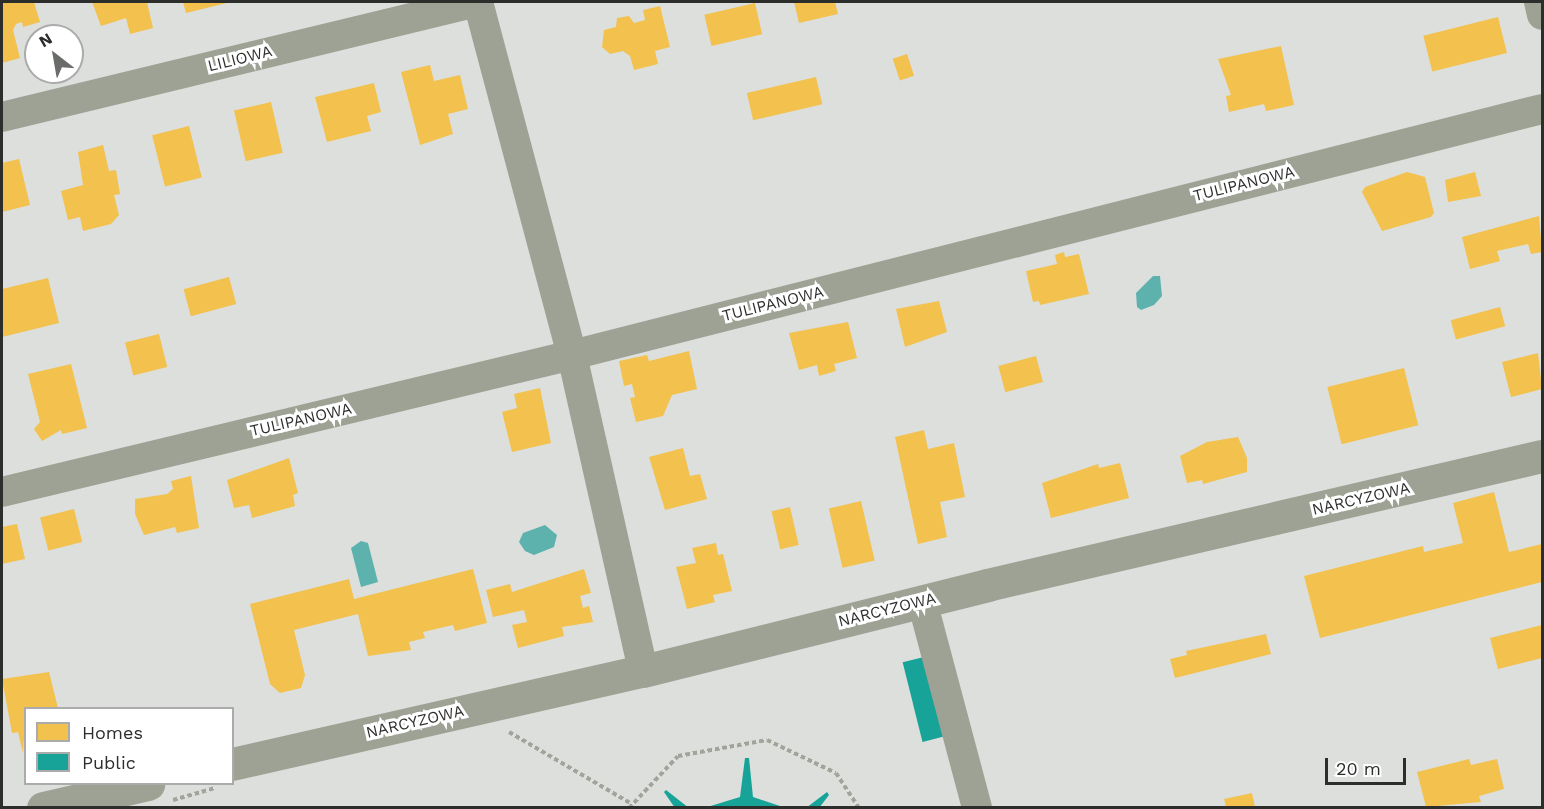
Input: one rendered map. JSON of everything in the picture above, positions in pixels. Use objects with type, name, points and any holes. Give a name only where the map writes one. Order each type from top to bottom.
[{"type":"street","name":"LILIOWA","points":[[2,117],[478,2]]},
{"type":"street","points":[[478,2],[572,355],[643,671]]},
{"type":"street","points":[[1539,2],[1542,15]]},
{"type":"street","name":"TULIPANOWA","points":[[2,492],[572,355],[1542,109]]},
{"type":"street","name":"NARCYZOWA","points":[[234,764],[643,671],[922,601],[1542,456]]},
{"type":"street","points":[[922,601],[977,807]]},
{"type":"street","points":[[43,807],[139,785]]},
{"type":"path","points":[[481,707],[482,716],[629,805],[678,756],[767,740],[836,773],[859,807]]},
{"type":"water","points":[[1153,276],[1160,276],[1162,296],[1154,305],[1141,310],[1137,307],[1136,293]]},
{"type":"water","points":[[545,525],[557,535],[554,547],[534,555],[525,551],[519,542],[523,533]]},
{"type":"water","points":[[361,541],[368,543],[378,582],[361,587],[351,548]]},
{"type":"building: Homes","points":[[2,2],[34,2],[40,22],[24,24],[23,27],[22,22],[16,24],[13,30],[20,58],[2,63]]},
{"type":"building: Homes","points":[[92,2],[147,2],[153,28],[130,34],[126,18],[101,26]]},
{"type":"building: Homes","points":[[183,2],[231,2],[186,13]]},
{"type":"building: Homes","points":[[794,2],[835,2],[838,14],[799,23]]},
{"type":"building: Homes","points":[[755,3],[762,34],[712,46],[704,15]]},
{"type":"building: Homes","points":[[660,6],[670,47],[655,51],[658,64],[634,70],[630,56],[623,51],[610,54],[602,47],[604,30],[616,27],[617,18],[629,16],[634,23],[645,20],[643,10]]},
{"type":"building: Homes","points":[[1498,17],[1507,53],[1432,72],[1423,36]]},
{"type":"building: Homes","points":[[1281,46],[1294,105],[1266,111],[1264,104],[1229,112],[1226,96],[1231,95],[1218,59]]},
{"type":"building: Homes","points":[[907,54],[914,76],[900,81],[893,59]]},
{"type":"building: Homes","points":[[430,65],[434,81],[460,75],[468,109],[448,114],[453,134],[420,145],[401,72]]},
{"type":"building: Homes","points":[[816,77],[822,104],[753,120],[747,93]]},
{"type":"building: Homes","points":[[374,83],[381,112],[367,116],[371,131],[327,142],[315,97]]},
{"type":"building: Homes","points":[[271,102],[283,153],[246,161],[234,111]]},
{"type":"building: Homes","points":[[189,126],[202,177],[165,187],[152,135]]},
{"type":"building: Homes","points":[[103,145],[109,171],[116,170],[120,194],[114,195],[119,215],[111,224],[83,231],[80,217],[68,220],[61,191],[83,185],[78,152]]},
{"type":"building: Homes","points":[[19,159],[30,205],[2,212],[2,163]]},
{"type":"building: Homes","points":[[1407,172],[1425,177],[1434,213],[1431,217],[1382,231],[1362,192],[1365,187]]},
{"type":"building: Homes","points":[[1475,172],[1481,196],[1448,202],[1445,180]]},
{"type":"building: Homes","points":[[1539,216],[1542,252],[1531,254],[1528,244],[1497,251],[1500,261],[1470,269],[1462,237]]},
{"type":"building: Homes","points":[[1064,252],[1065,257],[1079,254],[1089,294],[1040,305],[1039,301],[1033,302],[1026,271],[1057,264],[1055,255]]},
{"type":"building: Homes","points":[[229,277],[236,304],[191,316],[184,289]]},
{"type":"building: Homes","points":[[48,278],[59,323],[2,337],[2,289]]},
{"type":"building: Homes","points":[[939,301],[947,332],[905,347],[896,309]]},
{"type":"building: Homes","points":[[1500,307],[1505,326],[1456,340],[1451,320]]},
{"type":"building: Homes","points":[[848,322],[857,358],[834,364],[836,371],[819,376],[817,365],[799,370],[789,333]]},
{"type":"building: Homes","points":[[159,334],[167,367],[133,375],[125,342]]},
{"type":"building: Homes","points":[[689,351],[697,389],[672,395],[663,416],[636,422],[630,398],[635,397],[632,384],[624,386],[619,361],[647,355],[649,361]]},
{"type":"building: Homes","points":[[1538,353],[1542,389],[1511,397],[1502,362]]},
{"type":"building: Homes","points":[[1036,356],[1043,382],[1005,392],[998,366]]},
{"type":"building: Homes","points":[[71,364],[87,428],[62,434],[61,430],[42,441],[34,429],[40,422],[28,374]]},
{"type":"building: Homes","points":[[1404,368],[1418,425],[1342,444],[1327,387]]},
{"type":"building: Homes","points":[[540,388],[551,443],[512,452],[502,412],[517,408],[514,394]]},
{"type":"building: Homes","points":[[924,430],[928,449],[954,443],[965,497],[940,502],[947,537],[918,544],[895,437]]},
{"type":"building: Homes","points":[[1238,437],[1247,458],[1247,472],[1203,484],[1202,480],[1187,483],[1180,456],[1207,442]]},
{"type":"building: Homes","points":[[683,448],[690,476],[700,474],[707,499],[665,510],[649,457]]},
{"type":"building: Homes","points":[[289,458],[298,493],[293,495],[295,506],[252,518],[249,505],[234,508],[227,480]]},
{"type":"building: Homes","points":[[1120,463],[1129,498],[1051,518],[1042,483],[1098,464],[1099,468]]},
{"type":"building: Homes","points":[[191,476],[199,528],[177,533],[175,527],[144,535],[135,514],[135,499],[167,494],[173,489],[171,481]]},
{"type":"building: Homes","points":[[1494,492],[1509,552],[1542,544],[1542,582],[1320,638],[1304,576],[1423,546],[1424,552],[1463,543],[1453,503]]},
{"type":"building: Homes","points":[[861,501],[875,560],[843,568],[829,508]]},
{"type":"building: Homes","points":[[790,507],[799,545],[780,549],[771,511]]},
{"type":"building: Homes","points":[[74,509],[82,542],[48,550],[40,517]]},
{"type":"building: Homes","points":[[17,524],[25,559],[2,564],[2,527]]},
{"type":"building: Homes","points":[[716,543],[718,555],[723,554],[732,591],[713,595],[715,602],[687,609],[676,567],[696,563],[692,548]]},
{"type":"building: Homes","points":[[473,569],[487,623],[455,631],[453,625],[423,632],[425,638],[409,642],[411,650],[368,656],[358,614],[294,630],[305,675],[301,688],[280,693],[270,684],[250,604],[349,579],[354,599]]},
{"type":"building: Homes","points":[[584,569],[591,593],[580,596],[583,608],[589,606],[593,622],[562,627],[564,636],[518,648],[512,625],[527,622],[524,610],[493,617],[486,590],[510,584],[512,592]]},
{"type":"building: Homes","points":[[1542,625],[1542,658],[1498,669],[1490,638]]},
{"type":"building: Homes","points":[[1266,634],[1271,654],[1175,678],[1170,659],[1187,655],[1186,651]]},
{"type":"building: Homes","points":[[49,672],[58,707],[24,707],[23,753],[18,732],[12,733],[2,679]]},
{"type":"building: Homes","points":[[1469,759],[1471,765],[1497,759],[1504,789],[1479,796],[1481,802],[1426,807],[1417,772]]},
{"type":"building: Homes","points":[[1252,793],[1255,807],[1226,807],[1224,799]]},
{"type":"building: Public","points":[[924,657],[944,737],[922,742],[903,662]]},
{"type":"building: Public","points":[[745,758],[749,758],[753,797],[786,808],[704,808],[740,797]]},
{"type":"building: Public","points":[[666,790],[689,808],[675,808],[664,792]]},
{"type":"building: Public","points":[[827,792],[829,795],[819,808],[806,808]]}]
